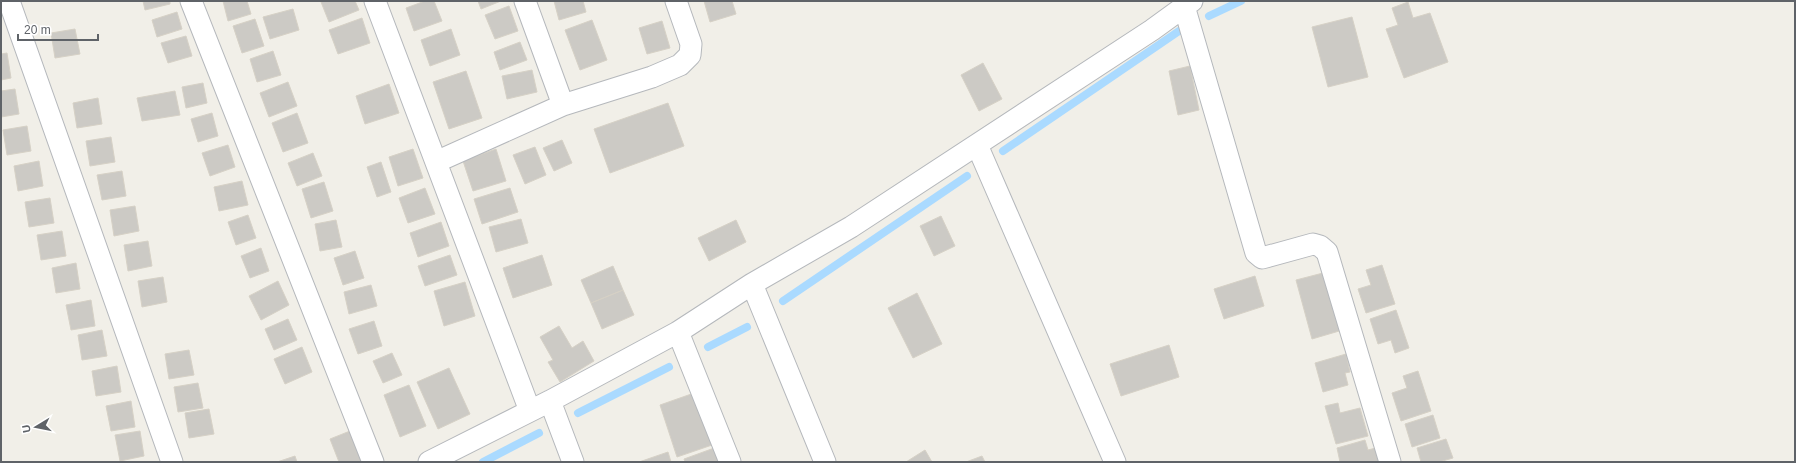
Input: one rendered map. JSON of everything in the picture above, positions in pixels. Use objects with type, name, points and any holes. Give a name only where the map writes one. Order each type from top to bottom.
[{"type":"street","points":[[9,1],[172,462]]},
{"type":"street","points":[[191,1],[373,462]]},
{"type":"street","points":[[375,1],[530,411]]},
{"type":"street","points":[[525,1],[563,105]]},
{"type":"street","points":[[436,162],[563,105],[652,77],[680,64],[690,55],[691,44],[676,1]]},
{"type":"street","points":[[429,462],[550,401],[678,332],[752,284],[851,227],[1152,30],[1188,4],[1256,253],[1262,258],[1313,244],[1320,246],[1327,252],[1390,462]]},
{"type":"street","points":[[977,145],[1115,462]]},
{"type":"street","points":[[752,284],[825,462]]},
{"type":"street","points":[[678,332],[730,462]]},
{"type":"street","points":[[550,401],[573,462]]},
{"type":"building","points":[[143,1],[170,1],[170,4],[145,10]]},
{"type":"building","points":[[223,1],[247,1],[251,14],[228,21]]},
{"type":"building","points":[[355,1],[359,10],[329,22],[321,2]]},
{"type":"building","points":[[425,1],[434,1],[442,21],[414,31],[406,8]]},
{"type":"building","points":[[478,1],[501,1],[481,9]]},
{"type":"building","points":[[554,1],[583,1],[586,12],[559,20]]},
{"type":"building","points":[[704,1],[732,1],[736,14],[710,22]]},
{"type":"building","points":[[1408,2],[1413,18],[1430,13],[1448,62],[1404,78],[1386,29],[1398,25],[1392,8]]},
{"type":"building","points":[[509,6],[518,31],[495,39],[485,15]]},
{"type":"building","points":[[293,9],[299,30],[270,39],[263,17]]},
{"type":"building","points":[[177,12],[182,29],[157,37],[152,20]]},
{"type":"building","points":[[1352,17],[1368,77],[1328,87],[1312,27]]},
{"type":"building","points":[[362,18],[370,43],[338,54],[329,30]]},
{"type":"building","points":[[255,19],[264,46],[242,53],[233,26]]},
{"type":"building","points":[[592,20],[607,60],[580,70],[565,30]]},
{"type":"building","points":[[662,21],[670,48],[647,54],[639,28]]},
{"type":"building","points":[[75,29],[80,54],[55,58],[51,33]]},
{"type":"building","points":[[451,29],[460,55],[430,66],[421,40]]},
{"type":"building","points":[[186,36],[192,56],[168,63],[161,43]]},
{"type":"building","points":[[520,42],[527,60],[500,70],[494,52]]},
{"type":"building","points":[[273,51],[281,75],[257,82],[250,59]]},
{"type":"building","points":[[7,53],[11,78],[1,80],[1,54]]},
{"type":"building","points":[[983,63],[1002,99],[979,111],[961,75]]},
{"type":"building","points":[[1190,66],[1199,110],[1178,115],[1169,71]]},
{"type":"building","points":[[532,70],[537,92],[507,99],[502,76]]},
{"type":"building","points":[[466,71],[482,118],[449,129],[433,82]]},
{"type":"building","points":[[288,82],[297,106],[269,117],[260,93]]},
{"type":"building","points":[[203,83],[207,103],[186,108],[182,87]]},
{"type":"building","points":[[389,84],[399,113],[365,124],[356,96]]},
{"type":"building","points":[[15,89],[19,114],[1,117],[1,91]]},
{"type":"building","points":[[175,91],[180,115],[142,121],[137,98]]},
{"type":"building","points":[[98,98],[102,124],[77,128],[73,103]]},
{"type":"building","points":[[668,103],[684,146],[610,173],[594,129]]},
{"type":"building","points":[[212,113],[218,136],[198,142],[191,119]]},
{"type":"building","points":[[297,113],[308,143],[283,152],[272,123]]},
{"type":"building","points":[[27,126],[31,151],[7,155],[3,130]]},
{"type":"building","points":[[111,137],[115,162],[90,166],[86,141]]},
{"type":"building","points":[[562,140],[572,163],[554,171],[543,148]]},
{"type":"building","points":[[228,145],[235,167],[210,176],[202,153]]},
{"type":"building","points":[[535,147],[546,175],[525,184],[513,155]]},
{"type":"building","points":[[413,149],[423,178],[398,186],[389,157]]},
{"type":"building","points":[[496,149],[506,181],[473,191],[463,161]]},
{"type":"building","points":[[313,153],[322,176],[297,186],[288,163]]},
{"type":"building","points":[[39,161],[43,186],[18,191],[14,166]]},
{"type":"building","points":[[381,162],[391,192],[377,197],[367,167]]},
{"type":"building","points":[[122,171],[126,196],[102,200],[97,175]]},
{"type":"building","points":[[242,181],[248,205],[219,211],[214,187]]},
{"type":"building","points":[[324,182],[333,211],[311,218],[302,189]]},
{"type":"building","points":[[425,188],[435,214],[408,223],[399,198]]},
{"type":"building","points":[[510,188],[518,212],[482,224],[474,199]]},
{"type":"building","points":[[50,198],[54,223],[29,227],[25,202]]},
{"type":"building","points":[[135,206],[139,231],[114,236],[110,210]]},
{"type":"building","points":[[248,215],[256,238],[236,245],[228,222]]},
{"type":"building","points":[[941,216],[955,246],[934,256],[920,226]]},
{"type":"building","points":[[521,219],[528,243],[496,252],[489,227]]},
{"type":"building","points":[[336,220],[342,247],[320,251],[315,224]]},
{"type":"building","points":[[736,220],[746,242],[709,261],[698,238]]},
{"type":"building","points":[[441,222],[449,246],[418,257],[410,233]]},
{"type":"building","points":[[62,231],[66,256],[41,260],[37,235]]},
{"type":"building","points":[[148,241],[152,266],[128,271],[124,245]]},
{"type":"building","points":[[261,248],[269,271],[250,278],[241,256]]},
{"type":"building","points":[[355,251],[364,278],[343,285],[334,258]]},
{"type":"building","points":[[450,255],[457,275],[425,286],[418,266]]},
{"type":"building","points":[[542,255],[552,285],[513,298],[503,268]]},
{"type":"building","points":[[76,263],[80,289],[56,293],[52,268]]},
{"type":"building","points":[[1382,265],[1395,304],[1366,313],[1358,289],[1371,285],[1366,270]]},
{"type":"building","points":[[613,266],[623,290],[591,303],[581,280]]},
{"type":"building","points":[[1323,273],[1331,303],[1339,301],[1346,329],[1312,339],[1296,280]]},
{"type":"building","points":[[1255,276],[1264,306],[1224,319],[1214,289]]},
{"type":"building","points":[[163,277],[167,302],[142,307],[138,281]]},
{"type":"building","points":[[278,281],[289,305],[261,320],[249,296]]},
{"type":"building","points":[[465,282],[475,316],[444,326],[434,291]]},
{"type":"building","points":[[371,285],[377,306],[349,314],[344,292]]},
{"type":"building","points":[[623,290],[634,315],[602,329],[591,303]]},
{"type":"building","points":[[917,293],[942,344],[913,358],[888,308]]},
{"type":"building","points":[[91,300],[95,326],[71,330],[66,305]]},
{"type":"building","points":[[1396,310],[1409,348],[1395,353],[1391,340],[1378,344],[1370,319]]},
{"type":"building","points":[[288,319],[297,340],[274,350],[265,329]]},
{"type":"building","points":[[374,321],[382,346],[358,354],[349,329]]},
{"type":"building","points":[[559,326],[572,348],[583,341],[594,361],[560,382],[548,362],[553,360],[540,337]]},
{"type":"building","points":[[102,330],[107,356],[82,360],[78,335]]},
{"type":"building","points":[[1169,345],[1179,377],[1121,396],[1110,364]]},
{"type":"building","points":[[302,347],[312,372],[285,384],[274,359]]},
{"type":"building","points":[[189,350],[194,375],[169,379],[165,354]]},
{"type":"building","points":[[392,353],[402,375],[383,383],[373,361]]},
{"type":"building","points":[[1346,354],[1350,372],[1345,373],[1348,385],[1323,392],[1315,363]]},
{"type":"building","points":[[117,366],[121,392],[96,396],[92,371]]},
{"type":"building","points":[[449,368],[470,414],[438,429],[417,382]]},
{"type":"building","points":[[1418,371],[1431,411],[1401,421],[1392,393],[1407,388],[1403,376]]},
{"type":"building","points":[[198,383],[203,408],[178,412],[174,387]]},
{"type":"building","points":[[409,385],[426,426],[400,437],[384,395]]},
{"type":"building","points":[[697,392],[715,444],[677,457],[660,405]]},
{"type":"building","points":[[131,401],[135,427],[111,431],[106,406]]},
{"type":"building","points":[[1338,403],[1340,413],[1360,408],[1368,436],[1336,444],[1325,406]]},
{"type":"building","points":[[209,409],[214,434],[189,438],[185,413]]},
{"type":"building","points":[[1433,415],[1440,438],[1412,447],[1405,424]]},
{"type":"building","points":[[140,431],[144,456],[120,461],[115,435]]},
{"type":"building","points":[[350,431],[362,462],[339,462],[330,439]]},
{"type":"building","points":[[1446,439],[1453,458],[1439,462],[1421,462],[1417,448]]},
{"type":"building","points":[[1365,440],[1368,450],[1383,446],[1384,462],[1340,462],[1337,448]]},
{"type":"building","points":[[717,447],[722,462],[685,462],[684,459]]},
{"type":"building","points":[[925,450],[932,462],[906,462]]},
{"type":"building","points":[[668,452],[671,462],[639,462]]},
{"type":"building","points":[[295,456],[297,462],[277,462]]},
{"type":"building","points":[[982,456],[985,462],[966,462]]},
{"type":"waterway","points":[[1209,16],[1241,1]]},
{"type":"waterway","points":[[1003,151],[1179,31]]},
{"type":"waterway","points":[[783,301],[967,176]]},
{"type":"waterway","points":[[708,347],[747,327]]},
{"type":"waterway","points":[[578,413],[669,367]]},
{"type":"waterway","points":[[483,462],[539,433]]}]
